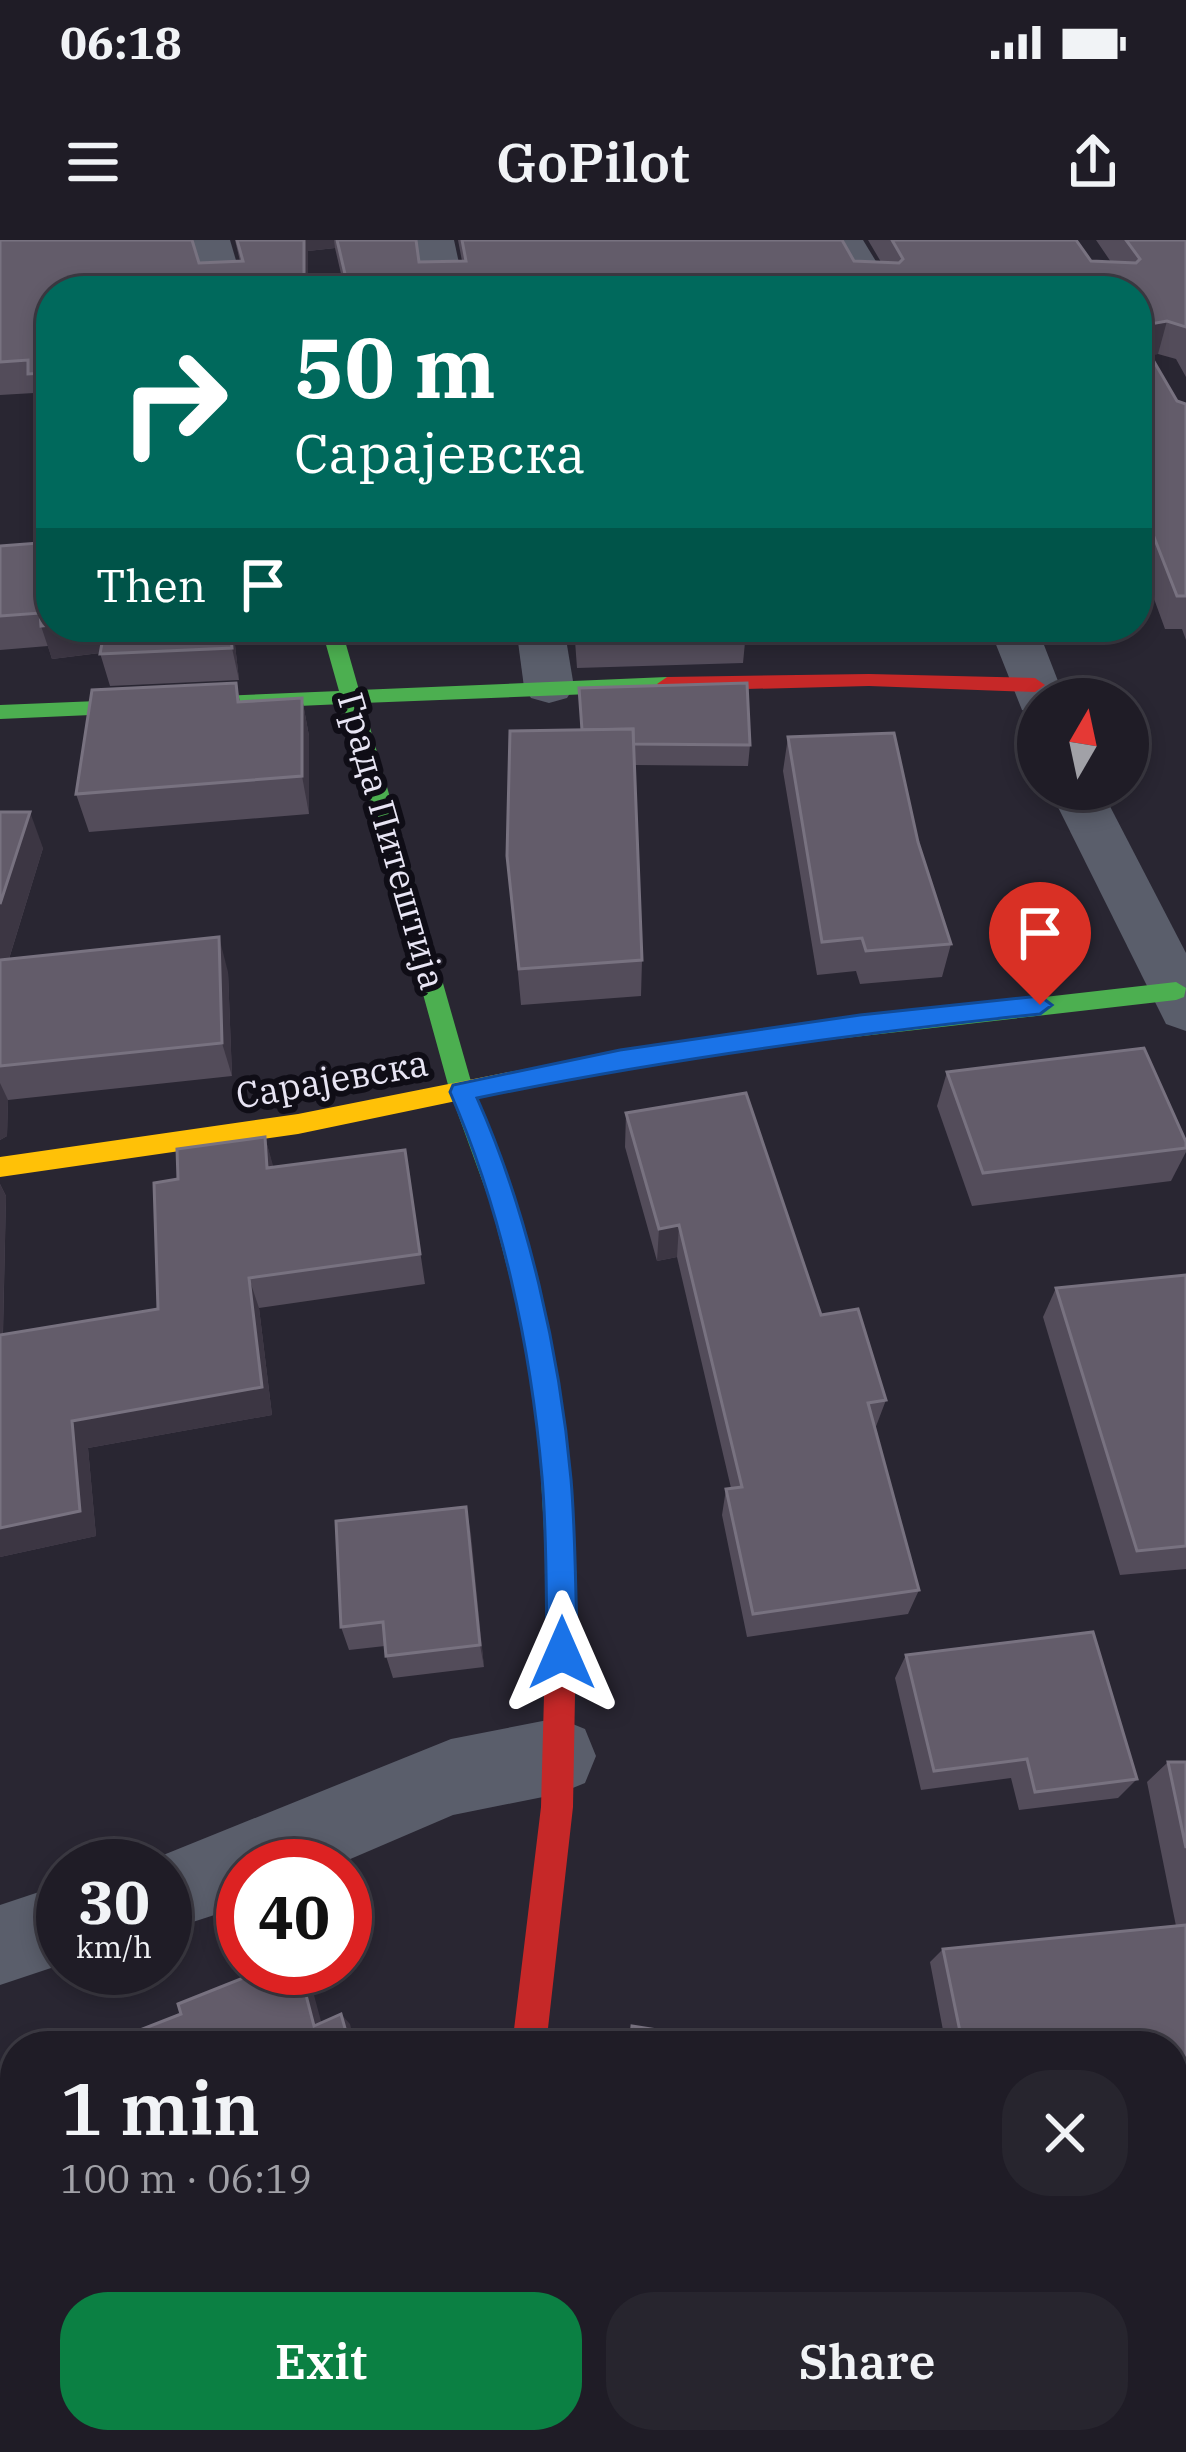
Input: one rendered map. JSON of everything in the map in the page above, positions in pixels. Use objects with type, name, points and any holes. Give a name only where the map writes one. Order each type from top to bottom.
[{"type":"street","points":[[211,240],[221,276]]},
{"type":"street","points":[[435,240],[442,276]]},
{"type":"street","points":[[844,240],[865,276]]},
{"type":"street","name":"Града Питештија","points":[[336,642],[462,1092],[494,1164],[541,1365],[556,1478],[562,1581],[559,1756],[531,2031]]},
{"type":"street","points":[[542,642],[549,687]]},
{"type":"street","points":[[1019,642],[1033,678]]},
{"type":"street","points":[[0,712],[549,687],[868,680],[1017,691]]},
{"type":"street","points":[[1086,810],[1181,1000]]},
{"type":"street","name":"Сарајевска","points":[[0,1167],[298,1124],[620,1059],[860,1024],[1181,1000]]},
{"type":"street","points":[[192,1882],[451,1777],[559,1756]]},
{"type":"street","points":[[0,1945],[36,1933]]},
{"type":"building","points":[[0,240],[192,240],[199,263],[243,261],[237,240],[304,240],[304,276],[36,276],[36,374],[28,374],[28,360],[0,362]]},
{"type":"building","points":[[337,240],[416,240],[419,262],[466,261],[462,240],[842,240],[854,261],[899,263],[903,259],[892,240],[1076,240],[1091,261],[1136,263],[1140,259],[1126,240],[1186,240],[1186,327],[1167,321],[1152,324],[1152,276],[345,276]]},
{"type":"building","points":[[1152,358],[1177,401],[1186,404],[1186,596],[1177,596],[1152,532]]},
{"type":"building","points":[[36,543],[36,613],[0,616],[0,546]]},
{"type":"building","points":[[102,642],[231,642],[232,648],[100,654]]},
{"type":"building","points":[[236,683],[238,702],[302,698],[302,776],[76,794],[92,690]]},
{"type":"building","points":[[747,683],[750,745],[633,744],[633,729],[582,730],[579,688]]},
{"type":"building","points":[[633,729],[642,960],[519,969],[507,856],[510,731]]},
{"type":"building","points":[[894,733],[918,842],[951,944],[866,951],[862,938],[822,942],[788,737]]},
{"type":"building","points":[[0,812],[30,812],[0,904]]},
{"type":"building","points":[[219,937],[222,1043],[0,1066],[0,960]]},
{"type":"building","points":[[1144,1048],[1186,1148],[983,1173],[947,1072]]},
{"type":"building","points":[[746,1093],[821,1315],[858,1309],[886,1400],[868,1403],[919,1590],[753,1614],[726,1489],[742,1487],[679,1225],[659,1229],[626,1113]]},
{"type":"building","points":[[265,1137],[267,1168],[405,1150],[420,1254],[249,1278],[262,1387],[72,1421],[80,1511],[0,1528],[0,1335],[158,1309],[154,1183],[178,1179],[177,1149]]},
{"type":"building","points":[[1186,1275],[1186,1546],[1137,1551],[1056,1288]]},
{"type":"building","points":[[466,1507],[480,1645],[386,1656],[383,1622],[341,1627],[336,1521]]},
{"type":"building","points":[[1093,1632],[1137,1779],[1035,1792],[1027,1759],[934,1771],[906,1655]]},
{"type":"building","points":[[1168,1762],[1186,1762],[1186,1848]]},
{"type":"building","points":[[1186,1925],[1186,2031],[960,2031],[943,1949]]},
{"type":"building","points":[[216,1989],[216,1995],[306,1995],[314,2026],[341,2014],[346,2031],[137,2031],[181,2014],[178,2004]]},
{"type":"traffic: fast","points":[[335,642],[462,1092],[504,1205],[534,1321],[553,1441],[562,1584]]},
{"type":"traffic: fast","points":[[0,712],[667,684]]},
{"type":"traffic: fast","points":[[509,1081],[758,1039],[1176,991]]},
{"type":"traffic: slow","points":[[0,1167],[298,1124],[509,1081]]},
{"type":"traffic: jam","points":[[667,684],[869,680],[1017,684]]},
{"type":"traffic: jam","points":[[531,2031],[557,1807],[562,1584]]},
{"type":"route","points":[[562,1653],[556,1478],[541,1365],[494,1164],[462,1092],[620,1059],[860,1024],[1040,1005]]}]
